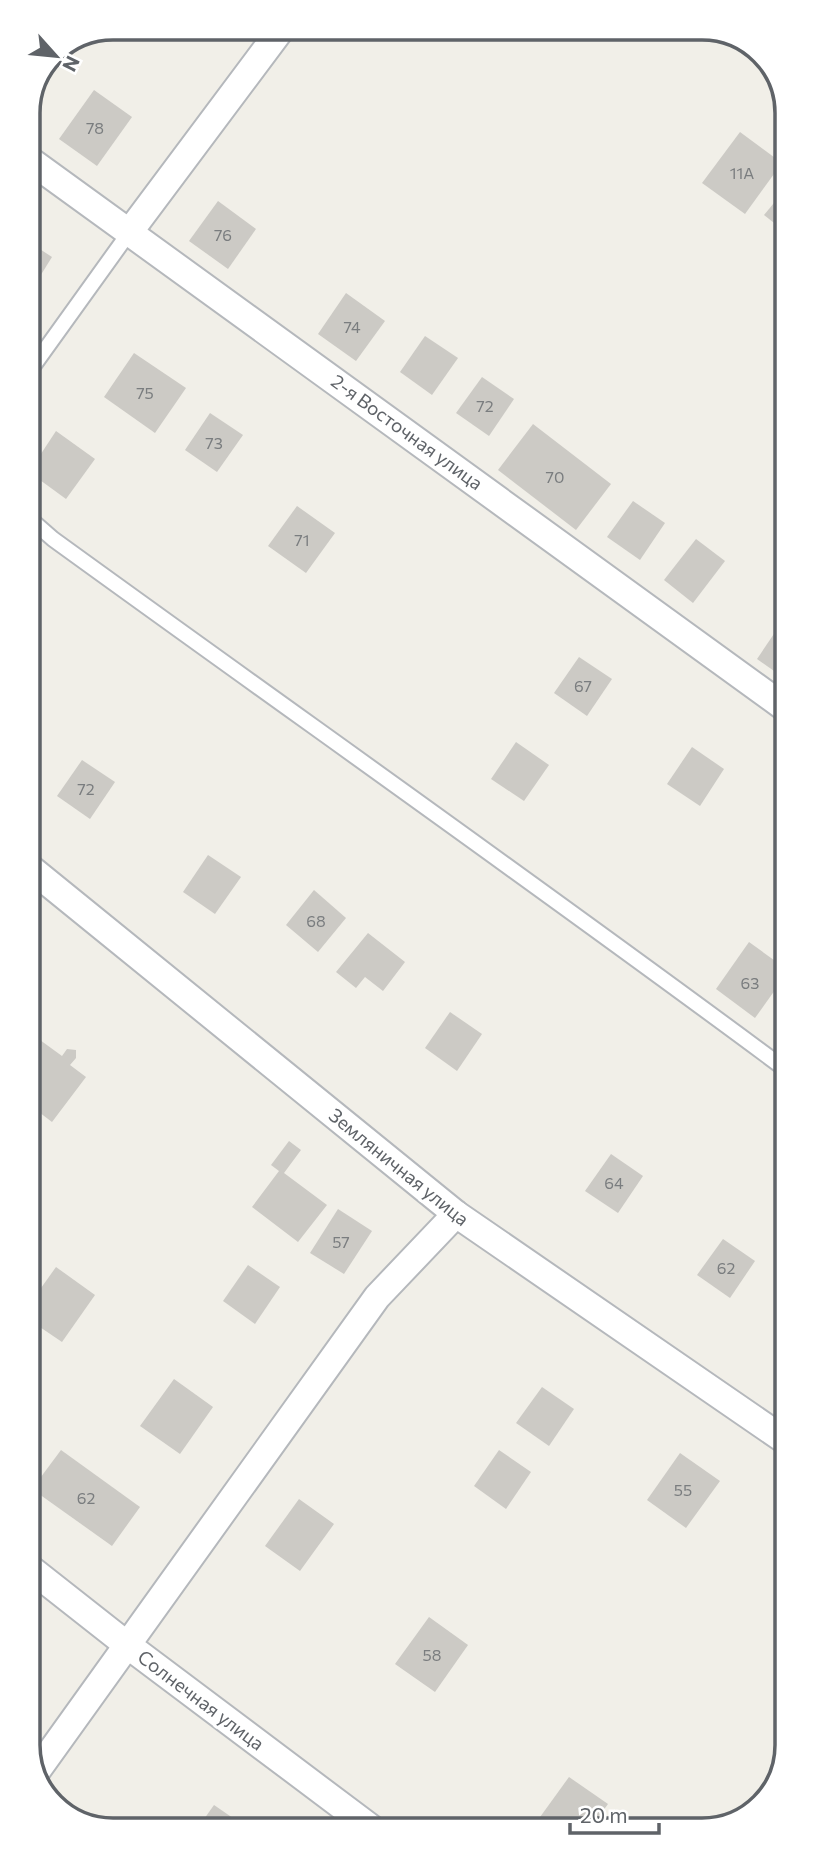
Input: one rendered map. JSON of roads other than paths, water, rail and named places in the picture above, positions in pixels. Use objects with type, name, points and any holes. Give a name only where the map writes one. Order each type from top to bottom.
[{"type":"street","points":[[131,230],[273,40]]},
{"type":"street","name":"2-я Восточная улица","points":[[40,167],[131,230],[775,700]]},
{"type":"street","name":"Земляничная улица","points":[[40,876],[456,1214],[775,1433]]},
{"type":"street","points":[[43,1762],[377,1297],[456,1214]]},
{"type":"street","name":"Солнечная улица","points":[[40,1576],[358,1818]]},
{"type":"lane","points":[[40,357],[131,230]]},
{"type":"lane","points":[[40,527],[361,763],[561,902],[775,1062]]}]
